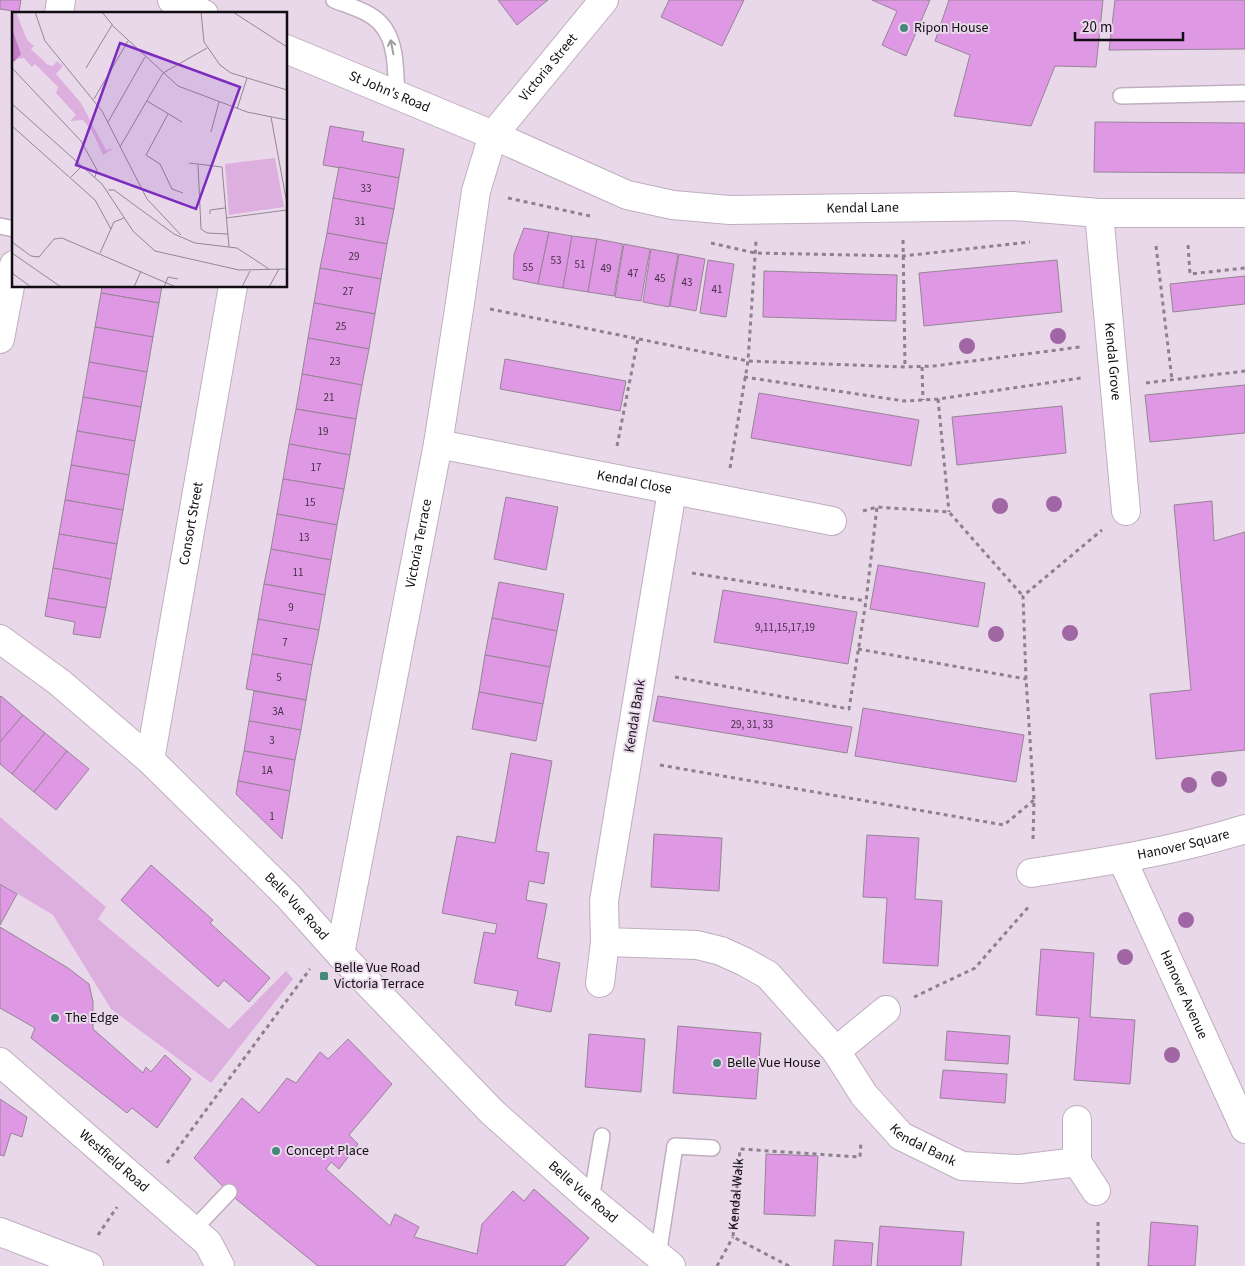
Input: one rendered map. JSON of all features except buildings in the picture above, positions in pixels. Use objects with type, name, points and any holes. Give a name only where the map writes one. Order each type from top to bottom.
[{"type":"street","points":[[172,0],[199,12]]},
{"type":"street","name":"Victoria Street","points":[[493,135],[604,0]]},
{"type":"street","name":"St John's Road","points":[[288,50],[493,135]]},
{"type":"street","name":"Kendal Lane","points":[[493,135],[627,195],[673,205],[730,210],[1013,206],[1098,213],[1245,213]]},
{"type":"street","name":"Victoria Terrace","points":[[335,948],[438,444],[476,191],[493,135]]},
{"type":"street","name":"Kendal Grove","points":[[1098,213],[1126,510]]},
{"type":"street","points":[[0,339],[12,276]]},
{"type":"street","name":"Consort Street","points":[[150,760],[233,288]]},
{"type":"street","name":"Kendal Close","points":[[438,444],[832,521]]},
{"type":"street","name":"Kendal Bank","points":[[600,983],[605,942],[604,901],[672,491]]},
{"type":"street","name":"Belle Vue Road","points":[[0,639],[60,682],[150,760],[288,896],[335,948],[492,1112],[665,1261]]},
{"type":"street","name":"Hanover Square","points":[[1032,872],[1122,859],[1200,843],[1245,829]]},
{"type":"street","name":"Hanover Avenue","points":[[1122,859],[1245,1129]]},
{"type":"street","name":"Kendal Bank","points":[[605,942],[697,945],[721,951],[746,962],[768,975],[836,1051],[864,1095],[901,1136],[962,1166],[1020,1169],[1078,1162]]},
{"type":"street","points":[[836,1051],[886,1010]]},
{"type":"street","name":"Westfield Road","points":[[0,1062],[208,1243],[220,1266]]},
{"type":"street","points":[[1077,1120],[1078,1162],[1096,1191]]},
{"type":"street","points":[[0,1232],[69,1262]]},
{"type":"lane","points":[[334,0],[372,16],[383,26],[392,42],[397,95]]},
{"type":"lane","points":[[1121,96],[1245,93]]},
{"type":"lane","points":[[592,1200],[602,1136]]},
{"type":"lane","points":[[665,1261],[675,1146],[712,1148]]},
{"type":"lane","points":[[193,1230],[230,1192]]},
{"type":"path","points":[[1185,212],[1190,274],[1245,268]]},
{"type":"path","points":[[1152,213],[1172,380]]},
{"type":"path","points":[[725,501],[744,376],[748,361],[755,253]]},
{"type":"path","points":[[903,256],[905,367]]},
{"type":"path","points":[[460,303],[748,361],[905,367],[1110,342]]},
{"type":"path","points":[[611,478],[638,340]]},
{"type":"path","points":[[922,366],[923,400]]},
{"type":"path","points":[[744,376],[904,401],[1114,380],[1172,380],[1245,371]]},
{"type":"path","points":[[886,1010],[975,968],[1031,903],[1034,800],[1026,679],[1024,596],[950,512],[938,399]]},
{"type":"path","points":[[832,521],[877,507],[950,512]]},
{"type":"path","points":[[642,671],[849,709],[866,601],[877,507]]},
{"type":"path","points":[[1024,596],[1126,510]]},
{"type":"path","points":[[659,568],[866,601]]},
{"type":"path","points":[[858,649],[1026,679]]},
{"type":"path","points":[[627,759],[1004,825],[1034,800]]},
{"type":"path","points":[[69,1262],[142,1185],[335,948]]},
{"type":"path","name":"Kendal Walk","points":[[789,1266],[733,1237],[740,1149],[860,1158]]},
{"type":"path","points":[[1096,1191],[1098,1204],[1098,1266]]},
{"type":"path","points":[[717,1266],[733,1237]]},
{"type":"shaded area","points":[[0,817],[106,907],[98,919],[229,1029],[286,971],[293,979],[211,1083],[111,1009],[53,915],[0,883]]},
{"type":"place","name":"Ripon House","points":[[904,28]]},
{"type":"place","name":"Belle Vue Road Victoria Terrace","points":[[324,976]]},
{"type":"place","name":"The Edge","points":[[55,1018]]},
{"type":"place","name":"Belle Vue House","points":[[717,1063]]},
{"type":"place","name":"Concept Place","points":[[276,1151]]}]
